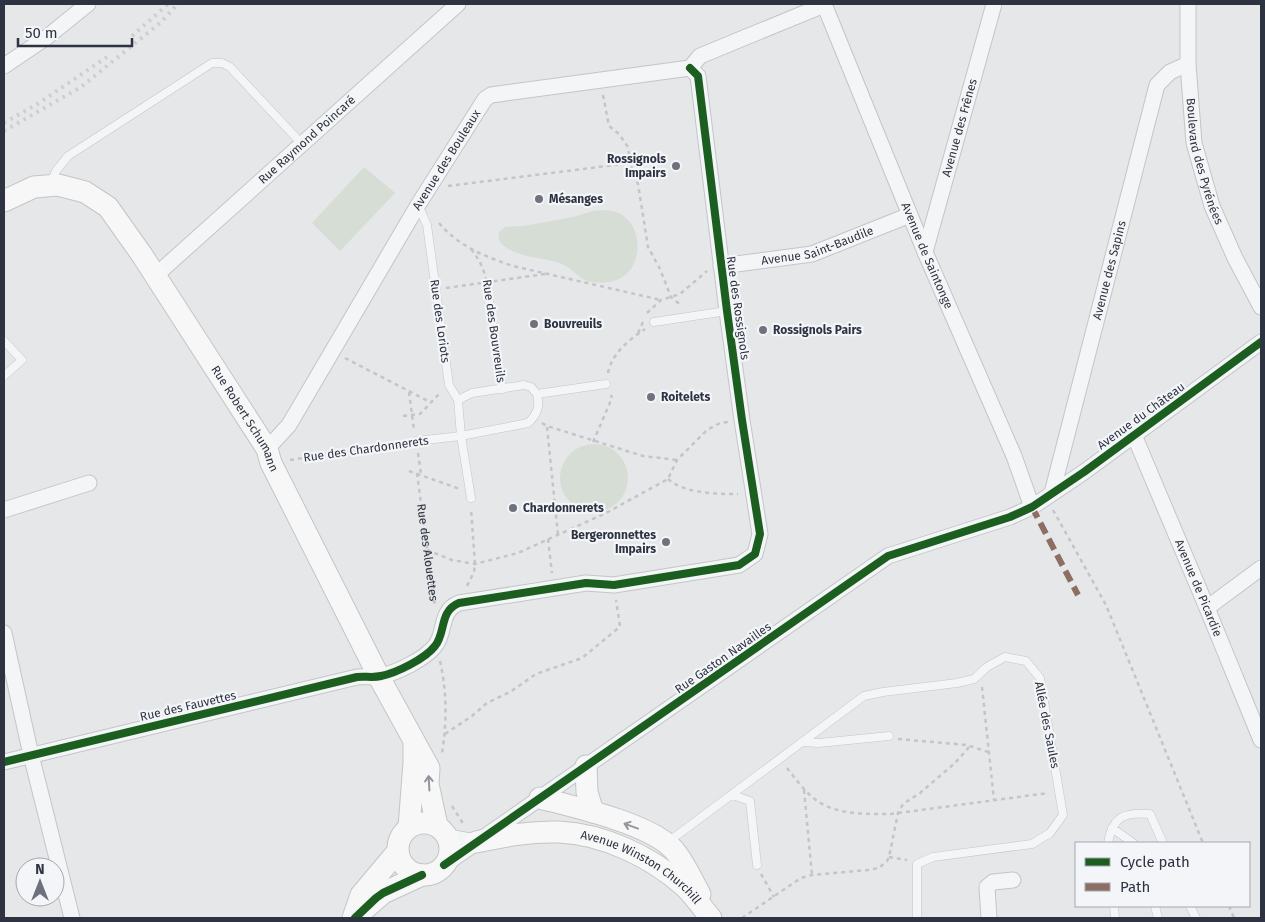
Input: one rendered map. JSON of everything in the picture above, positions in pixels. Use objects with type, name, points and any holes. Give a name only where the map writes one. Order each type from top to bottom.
[{"type":"street","points":[[4,66],[47,37],[88,4]]},
{"type":"street","name":"Rue Raymond Poincaré","points":[[155,276],[458,4]]},
{"type":"street","points":[[690,68],[700,56],[824,4]]},
{"type":"street","name":"Avenue de Saintonge","points":[[824,4],[925,252],[1014,456],[1043,499]]},
{"type":"street","name":"Avenue des Frênes","points":[[925,252],[994,4]]},
{"type":"street","name":"Boulevard des Pyrénées","points":[[1188,4],[1188,64],[1194,143],[1212,206],[1235,258],[1261,307]]},
{"type":"street","name":"Avenue des Sapins","points":[[1043,499],[1157,85],[1170,72],[1188,64]]},
{"type":"street","name":"Avenue des Bouleaux","points":[[269,456],[418,205],[485,99],[491,95],[690,68]]},
{"type":"street","name":"Rue des Rossignols","points":[[614,585],[739,565],[755,554],[760,534],[752,492],[721,266],[698,76],[690,68]]},
{"type":"street","name":"Rue Robert Schumann","points":[[4,201],[34,187],[58,185],[85,192],[108,207],[155,276],[269,456],[379,677],[414,743],[422,754],[428,768],[428,784],[442,831]]},
{"type":"street","name":"Avenue Saint-Baudile","points":[[721,266],[812,254],[910,215]]},
{"type":"street","name":"Avenue du Château","points":[[1043,499],[1261,342]]},
{"type":"street","name":"Avenue de Picardie","points":[[1134,435],[1261,740]]},
{"type":"street","points":[[4,510],[89,483]]},
{"type":"street","name":"Rue Gaston Navailles","points":[[444,865],[888,556],[1010,517],[1043,499]]},
{"type":"street","points":[[1207,608],[1261,568]]},
{"type":"street","points":[[453,607],[586,583],[614,585]]},
{"type":"street","name":"Rue des Alouettes","points":[[436,645],[453,607]]},
{"type":"street","points":[[4,633],[31,755],[72,918]]},
{"type":"street","points":[[379,677],[395,672],[423,657],[436,645]]},
{"type":"street","name":"Rue des Fauvettes","points":[[4,762],[360,677],[379,677]]},
{"type":"street","name":"Rue Robert Schumann","points":[[409,827],[414,743]]},
{"type":"street","points":[[586,766],[587,792],[593,812]]},
{"type":"street","name":"Avenue Winston Churchill","points":[[540,798],[593,812],[653,834],[667,843],[674,849],[712,918]]},
{"type":"street","name":"Avenue Winston Churchill","points":[[540,798],[560,832]]},
{"type":"street","points":[[422,875],[412,872],[399,859],[399,841],[409,827],[427,822],[442,831],[476,842]]},
{"type":"street","points":[[354,918],[383,893],[422,875],[438,871],[449,857],[450,848],[442,831]]},
{"type":"street","name":"Avenue Winston Churchill","points":[[476,842],[516,834],[560,832],[594,838],[634,852],[684,886],[712,918]]},
{"type":"street","points":[[354,918],[362,895],[398,851]]},
{"type":"street","points":[[989,918],[987,887],[993,882],[1013,880]]},
{"type":"lane","points":[[50,185],[56,170],[68,156],[212,63],[222,63],[230,67],[302,144]]},
{"type":"lane","name":"Rue des Loriots","points":[[418,205],[427,225],[450,385],[458,400],[461,436]]},
{"type":"lane","name":"Rue des Bouvreuils","points":[[489,301],[502,388]]},
{"type":"lane","points":[[654,322],[727,310]]},
{"type":"lane","points":[[4,341],[22,360],[4,376]]},
{"type":"lane","points":[[537,394],[606,384]]},
{"type":"lane","points":[[458,400],[472,393],[524,385],[530,387],[537,394],[539,408],[534,417]]},
{"type":"lane","name":"Rue des Chardonnerets","points":[[416,442],[461,436],[528,423],[534,417]]},
{"type":"lane","points":[[461,436],[471,498]]},
{"type":"lane","name":"Allée des Saules","points":[[667,843],[864,696],[974,679],[1005,657],[1026,661],[1040,678],[1063,815],[1050,833],[1032,844],[933,857],[917,864]]},
{"type":"lane","points":[[802,742],[819,743],[889,736]]},
{"type":"lane","points":[[732,795],[750,801],[757,865]]},
{"type":"lane","points":[[1108,842],[1112,828],[1119,819],[1133,813],[1150,814],[1163,842]]},
{"type":"lane","points":[[1112,828],[1132,842]]},
{"type":"lane","points":[[917,864],[917,918]]},
{"type":"path","points":[[600,80],[609,126],[619,134],[628,147],[630,164],[638,184],[648,247],[660,269],[671,297],[685,309]]},
{"type":"path","points":[[429,188],[623,164]]},
{"type":"path","points":[[418,205],[427,210],[442,227],[461,243],[490,258],[513,266],[661,300]]},
{"type":"path","points":[[637,334],[648,310],[661,300],[680,294],[708,271],[721,266]]},
{"type":"path","points":[[435,290],[548,274]]},
{"type":"path","points":[[333,351],[430,402]]},
{"type":"path","points":[[403,416],[420,414],[430,402],[450,385]]},
{"type":"path","points":[[534,417],[546,426],[642,456],[677,460]]},
{"type":"path","points":[[427,550],[452,560],[475,564],[518,553],[606,513],[668,479],[677,460],[707,430],[720,423],[742,420]]},
{"type":"path","points":[[546,426],[558,535]]},
{"type":"path","points":[[409,471],[463,490],[471,498],[474,572],[453,607]]},
{"type":"path","points":[[668,479],[676,486],[706,492],[727,494],[752,492]]},
{"type":"path","points":[[1043,499],[1056,514],[1106,605],[1203,842]]},
{"type":"path","points":[[548,539],[554,588]]},
{"type":"path","points":[[445,734],[472,716],[487,703],[510,692],[536,674],[582,658],[616,630],[620,626],[614,585]]},
{"type":"path","points":[[436,645],[446,694],[445,734],[441,761]]},
{"type":"path","points":[[981,673],[994,800]]},
{"type":"path","points":[[889,736],[896,739],[970,746],[988,752]]},
{"type":"path","points":[[742,918],[802,878],[812,875],[879,868],[889,857],[898,813],[903,804],[920,793],[948,769],[966,753],[970,746]]},
{"type":"path","points":[[780,759],[804,788],[819,802],[843,811],[868,814],[890,814],[1059,791]]},
{"type":"path","points":[[804,788],[812,875]]},
{"type":"path","points":[[449,802],[476,842]]},
{"type":"path","points":[[889,857],[917,864]]},
{"type":"path","points":[[757,865],[774,897]]},
{"type":"shaded area","points":[[364,167],[395,193],[340,251],[312,223]]},
{"type":"shaded area","points":[[607,210],[620,214],[627,219],[633,226],[638,245],[634,263],[629,271],[613,281],[587,281],[565,265],[517,253],[504,246],[499,240],[499,232],[505,227],[524,226],[573,217],[593,211]]},
{"type":"shaded area","points":[[594,444],[607,447],[618,454],[625,465],[628,478],[625,491],[618,502],[607,509],[594,512],[581,509],[570,502],[563,491],[560,478],[563,465],[570,454],[581,447]]},
{"type":"railway","points":[[132,36],[168,4]]},
{"type":"railway","points":[[4,131],[81,87],[160,23],[178,4]]},
{"type":"railway","points":[[4,123],[39,103],[107,57]]},
{"type":"marked path","points":[[1032,507],[1078,595]]},
{"type":"cycle path","points":[[4,762],[357,677],[375,677],[402,669],[424,656],[435,646],[441,635],[448,611],[459,603],[586,583],[614,585],[739,565],[755,554],[760,534],[727,311],[698,76],[690,68]]},
{"type":"cycle path","points":[[444,865],[888,556],[1010,517],[1032,507],[1084,472],[1261,342]]},
{"type":"cycle path","points":[[355,918],[383,893],[422,875]]},
{"type":"place","name":"Rossignols Impairs","points":[[676,166]]},
{"type":"place","name":"Mésanges","points":[[539,199]]},
{"type":"place","name":"Bouvreuils","points":[[534,324]]},
{"type":"place","name":"Rossignols Pairs","points":[[763,330]]},
{"type":"place","name":"Roitelets","points":[[651,397]]},
{"type":"place","name":"Chardonnerets","points":[[513,508]]},
{"type":"place","name":"Bergeronnettes Impairs","points":[[666,542]]}]
